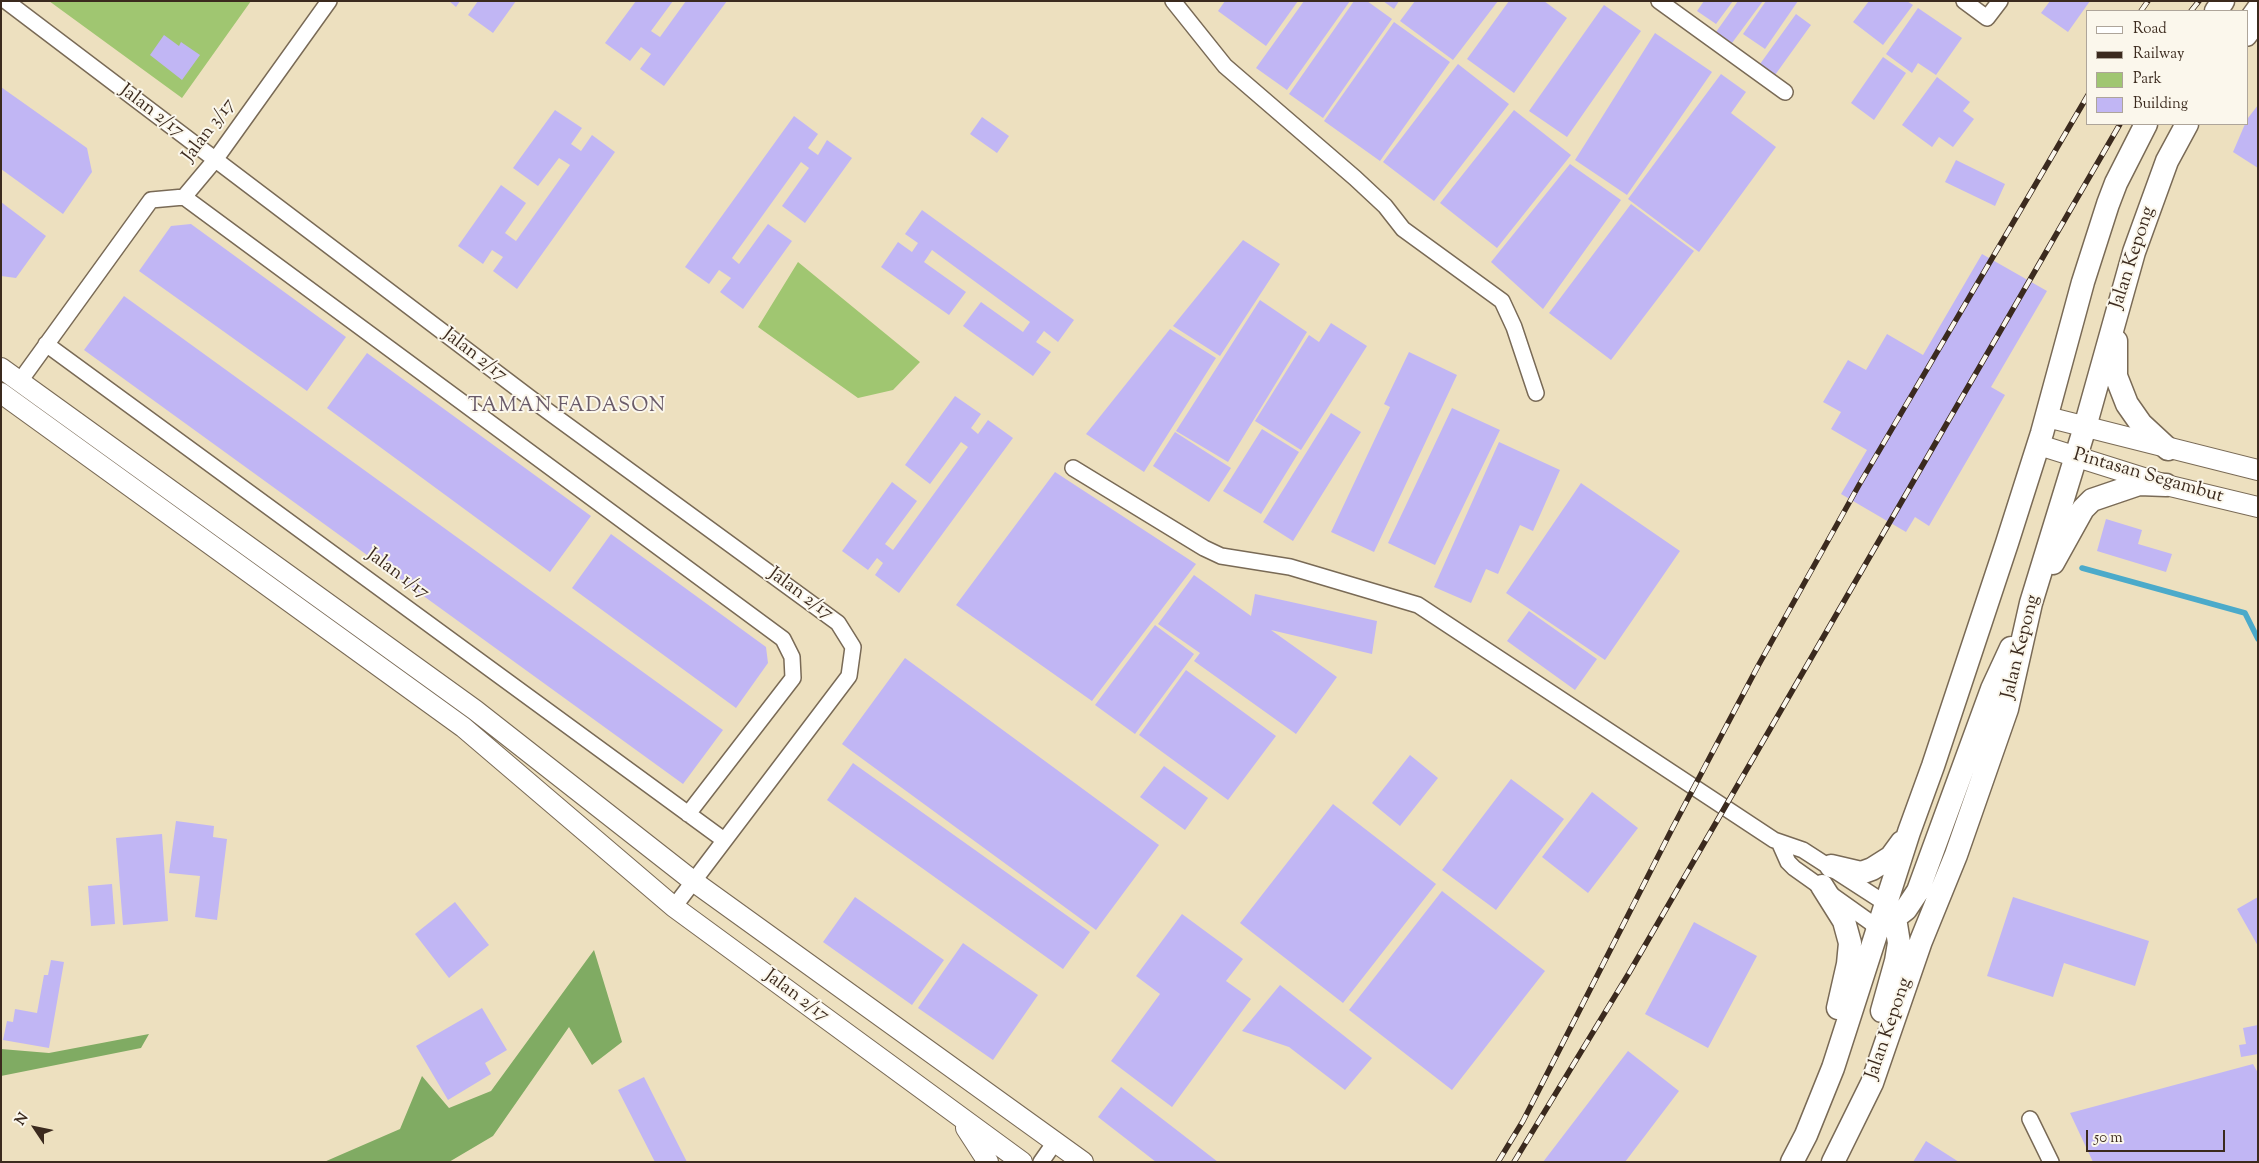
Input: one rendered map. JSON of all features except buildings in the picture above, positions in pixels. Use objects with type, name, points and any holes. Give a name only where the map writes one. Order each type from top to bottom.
[{"type":"main road","points":[[2249,22],[2258,8]]},
{"type":"main road","points":[[1792,1162],[1806,1136],[1833,1068],[1886,916],[1908,832],[1933,766],[2039,445],[2083,282],[2108,204],[2146,125]]},
{"type":"main road","name":"Jalan Kepong","points":[[1833,1162],[1872,1084],[1921,941],[1956,854],[2006,708],[2031,603],[2085,427],[2134,252],[2167,161],[2186,125]]},
{"type":"main road","points":[[2116,315],[2116,376],[2121,391],[2140,424],[2168,449]]},
{"type":"main road","points":[[1886,916],[1906,909],[1918,891],[1992,689],[2031,603],[2080,515],[2092,500],[2138,484],[2166,485]]},
{"type":"main road","points":[[1833,1068],[1837,1011],[1848,964],[1850,944],[1844,921],[1826,876],[1861,873],[1872,870],[1891,857],[1908,832]]},
{"type":"main road","points":[[1872,1084],[1873,1048],[1899,943],[1886,916]]},
{"type":"street","name":"Jalan 2/17","points":[[6,1],[538,404],[838,623],[853,646],[848,676],[692,881]]},
{"type":"street","name":"Jalan 3/17","points":[[184,197],[214,160],[329,1]]},
{"type":"street","points":[[1173,1],[1225,66],[1355,178],[1385,206],[1403,229],[1502,301],[1514,327],[1536,394]]},
{"type":"street","points":[[1659,1],[1785,92]]},
{"type":"street","points":[[1964,1],[1987,18],[2000,1]]},
{"type":"street","points":[[2249,37],[2258,25]]},
{"type":"street","points":[[20,381],[152,200],[184,197],[783,639],[792,657],[793,678],[688,814]]},
{"type":"street","name":"Jalan 1/17","points":[[46,344],[724,840]]},
{"type":"street","name":"Jalan 2/17","points":[[1,368],[467,704],[692,881],[1083,1162]]},
{"type":"street","name":"Jalan 2/17","points":[[1,393],[463,727],[674,907],[1022,1162]]},
{"type":"street","name":"Pintasan Segambut","points":[[2047,417],[2168,449],[2258,470]]},
{"type":"street","name":"Pintasan Segambut","points":[[2039,445],[2166,485],[2258,507]]},
{"type":"street","points":[[1073,468],[1204,548],[1222,556],[1290,567],[1418,605],[1780,844],[1803,850],[1826,876],[1886,916]]},
{"type":"street","points":[[1780,844],[1788,862],[1826,876],[1886,916]]},
{"type":"street","points":[[674,907],[692,881]]},
{"type":"street","points":[[956,1112],[988,1162]]},
{"type":"street","points":[[2030,1119],[2051,1162]]},
{"type":"street","points":[[1041,1162],[1055,1142]]},
{"type":"green space","points":[[49,1],[251,1],[182,98]]},
{"type":"green space","points":[[798,262],[920,362],[893,390],[858,398],[758,327]]},
{"type":"green space","points":[[594,950],[622,1042],[592,1065],[569,1027],[493,1136],[449,1162],[324,1162],[400,1129],[422,1076],[449,1108],[491,1091]]},
{"type":"green space","points":[[149,1034],[141,1048],[1,1076],[1,1049],[49,1053]]},
{"type":"waterway","points":[[2082,568],[2245,613],[2258,639]]},
{"type":"railway","points":[[2142,10],[2148,1]]},
{"type":"railway","points":[[2192,10],[2199,1]]},
{"type":"railway","points":[[1498,1162],[1523,1121],[1672,829],[1758,666],[1859,485],[2086,98]]},
{"type":"railway","points":[[1514,1162],[1629,973],[2119,125]]},
{"type":"district","name":"TAMAN FADASON","points":[[567,408]]}]
